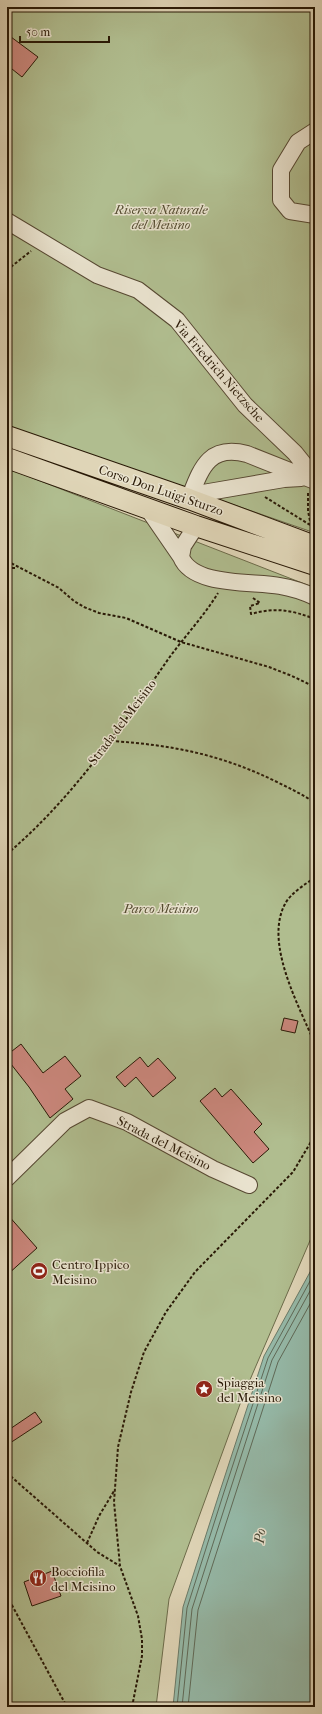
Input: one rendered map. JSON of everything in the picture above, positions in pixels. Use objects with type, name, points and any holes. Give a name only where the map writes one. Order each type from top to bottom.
[{"type":"main road","name":"Corso Don Luigi Sturzo","points":[[7,436],[315,546]]},
{"type":"main road","name":"Corso Don Luigi Sturzo","points":[[7,458],[196,526],[315,565]]},
{"type":"street","points":[[315,131],[298,142],[281,170],[280,200],[290,211],[315,216]]},
{"type":"street","name":"Via Friedrich Nietzsche","points":[[7,221],[41,243],[97,275],[138,290],[177,320],[245,405],[295,453],[311,481]]},
{"type":"street","points":[[189,500],[204,465],[213,457],[223,452],[236,451],[247,454],[311,481]]},
{"type":"street","points":[[189,500],[203,493],[284,479],[311,481]]},
{"type":"street","points":[[148,509],[189,567],[199,574],[224,580],[280,586],[315,597]]},
{"type":"street","points":[[181,556],[183,546],[196,526]]},
{"type":"street","name":"Strada del Meisino","points":[[7,1178],[65,1121],[89,1108],[127,1122],[213,1169],[249,1185]]},
{"type":"path","points":[[7,270],[41,243]]},
{"type":"path","points":[[311,481],[308,511],[311,526]]},
{"type":"path","points":[[265,494],[265,497],[269,500],[315,528]]},
{"type":"path","points":[[7,561],[59,588],[74,601],[84,607],[99,613],[126,618],[181,642],[269,667],[315,687]]},
{"type":"path","points":[[7,568],[18,568]]},
{"type":"path","name":"Strada del Meisino","points":[[7,854],[22,841],[60,801],[111,741],[181,642],[213,601],[224,580]]},
{"type":"path","points":[[250,583],[249,590],[258,594],[252,598],[260,603],[250,606],[251,614],[267,610],[295,611],[315,619]]},
{"type":"path","points":[[111,741],[159,745],[211,756],[258,773],[315,803]]},
{"type":"path","points":[[315,878],[305,884],[285,902],[279,919],[279,944],[287,975],[315,1044]]},
{"type":"path","points":[[132,1707],[142,1656],[142,1638],[138,1616],[120,1566],[114,1502],[118,1447],[130,1392],[144,1352],[166,1312],[195,1272],[293,1172],[315,1135]]},
{"type":"path","points":[[7,1473],[86,1543],[97,1552],[120,1566]]},
{"type":"path","points":[[86,1543],[99,1516],[115,1490]]},
{"type":"path","points":[[7,1596],[68,1707]]},
{"type":"green space","name":"Riserva Naturale del Meisino","points":[[7,7],[315,7],[315,533],[7,426]]},
{"type":"green space","name":"Parco Meisino","points":[[7,468],[315,588],[315,1229],[243,1396],[169,1599],[156,1707],[7,1707]]},
{"type":"water","name":"Po","points":[[315,1263],[315,1707],[173,1707],[183,1607],[220,1491],[264,1356]]},
{"type":"building","points":[[7,34],[38,57],[22,77],[7,65]]},
{"type":"building","points":[[284,1018],[298,1021],[295,1033],[281,1030]]},
{"type":"building","points":[[21,1044],[43,1073],[65,1056],[81,1076],[65,1089],[73,1099],[50,1118],[29,1087],[7,1059],[7,1055]]},
{"type":"building","points":[[140,1057],[148,1067],[158,1058],[176,1078],[153,1097],[136,1077],[125,1087],[116,1077]]},
{"type":"building","points":[[215,1088],[222,1097],[231,1089],[262,1124],[254,1132],[269,1149],[253,1163],[200,1101]]},
{"type":"building","points":[[7,1214],[37,1248],[7,1275]]},
{"type":"building","points":[[35,1412],[42,1422],[7,1445],[7,1431]]},
{"type":"building","points":[[52,1571],[61,1596],[32,1606],[24,1582]]},
{"type":"place","name":"Centro Ippico Meisino","points":[[39,1271]]},
{"type":"place","name":"Spiaggia del Meisino","points":[[204,1389]]},
{"type":"place","name":"Bocciofila del Meisino","points":[[38,1578]]}]
